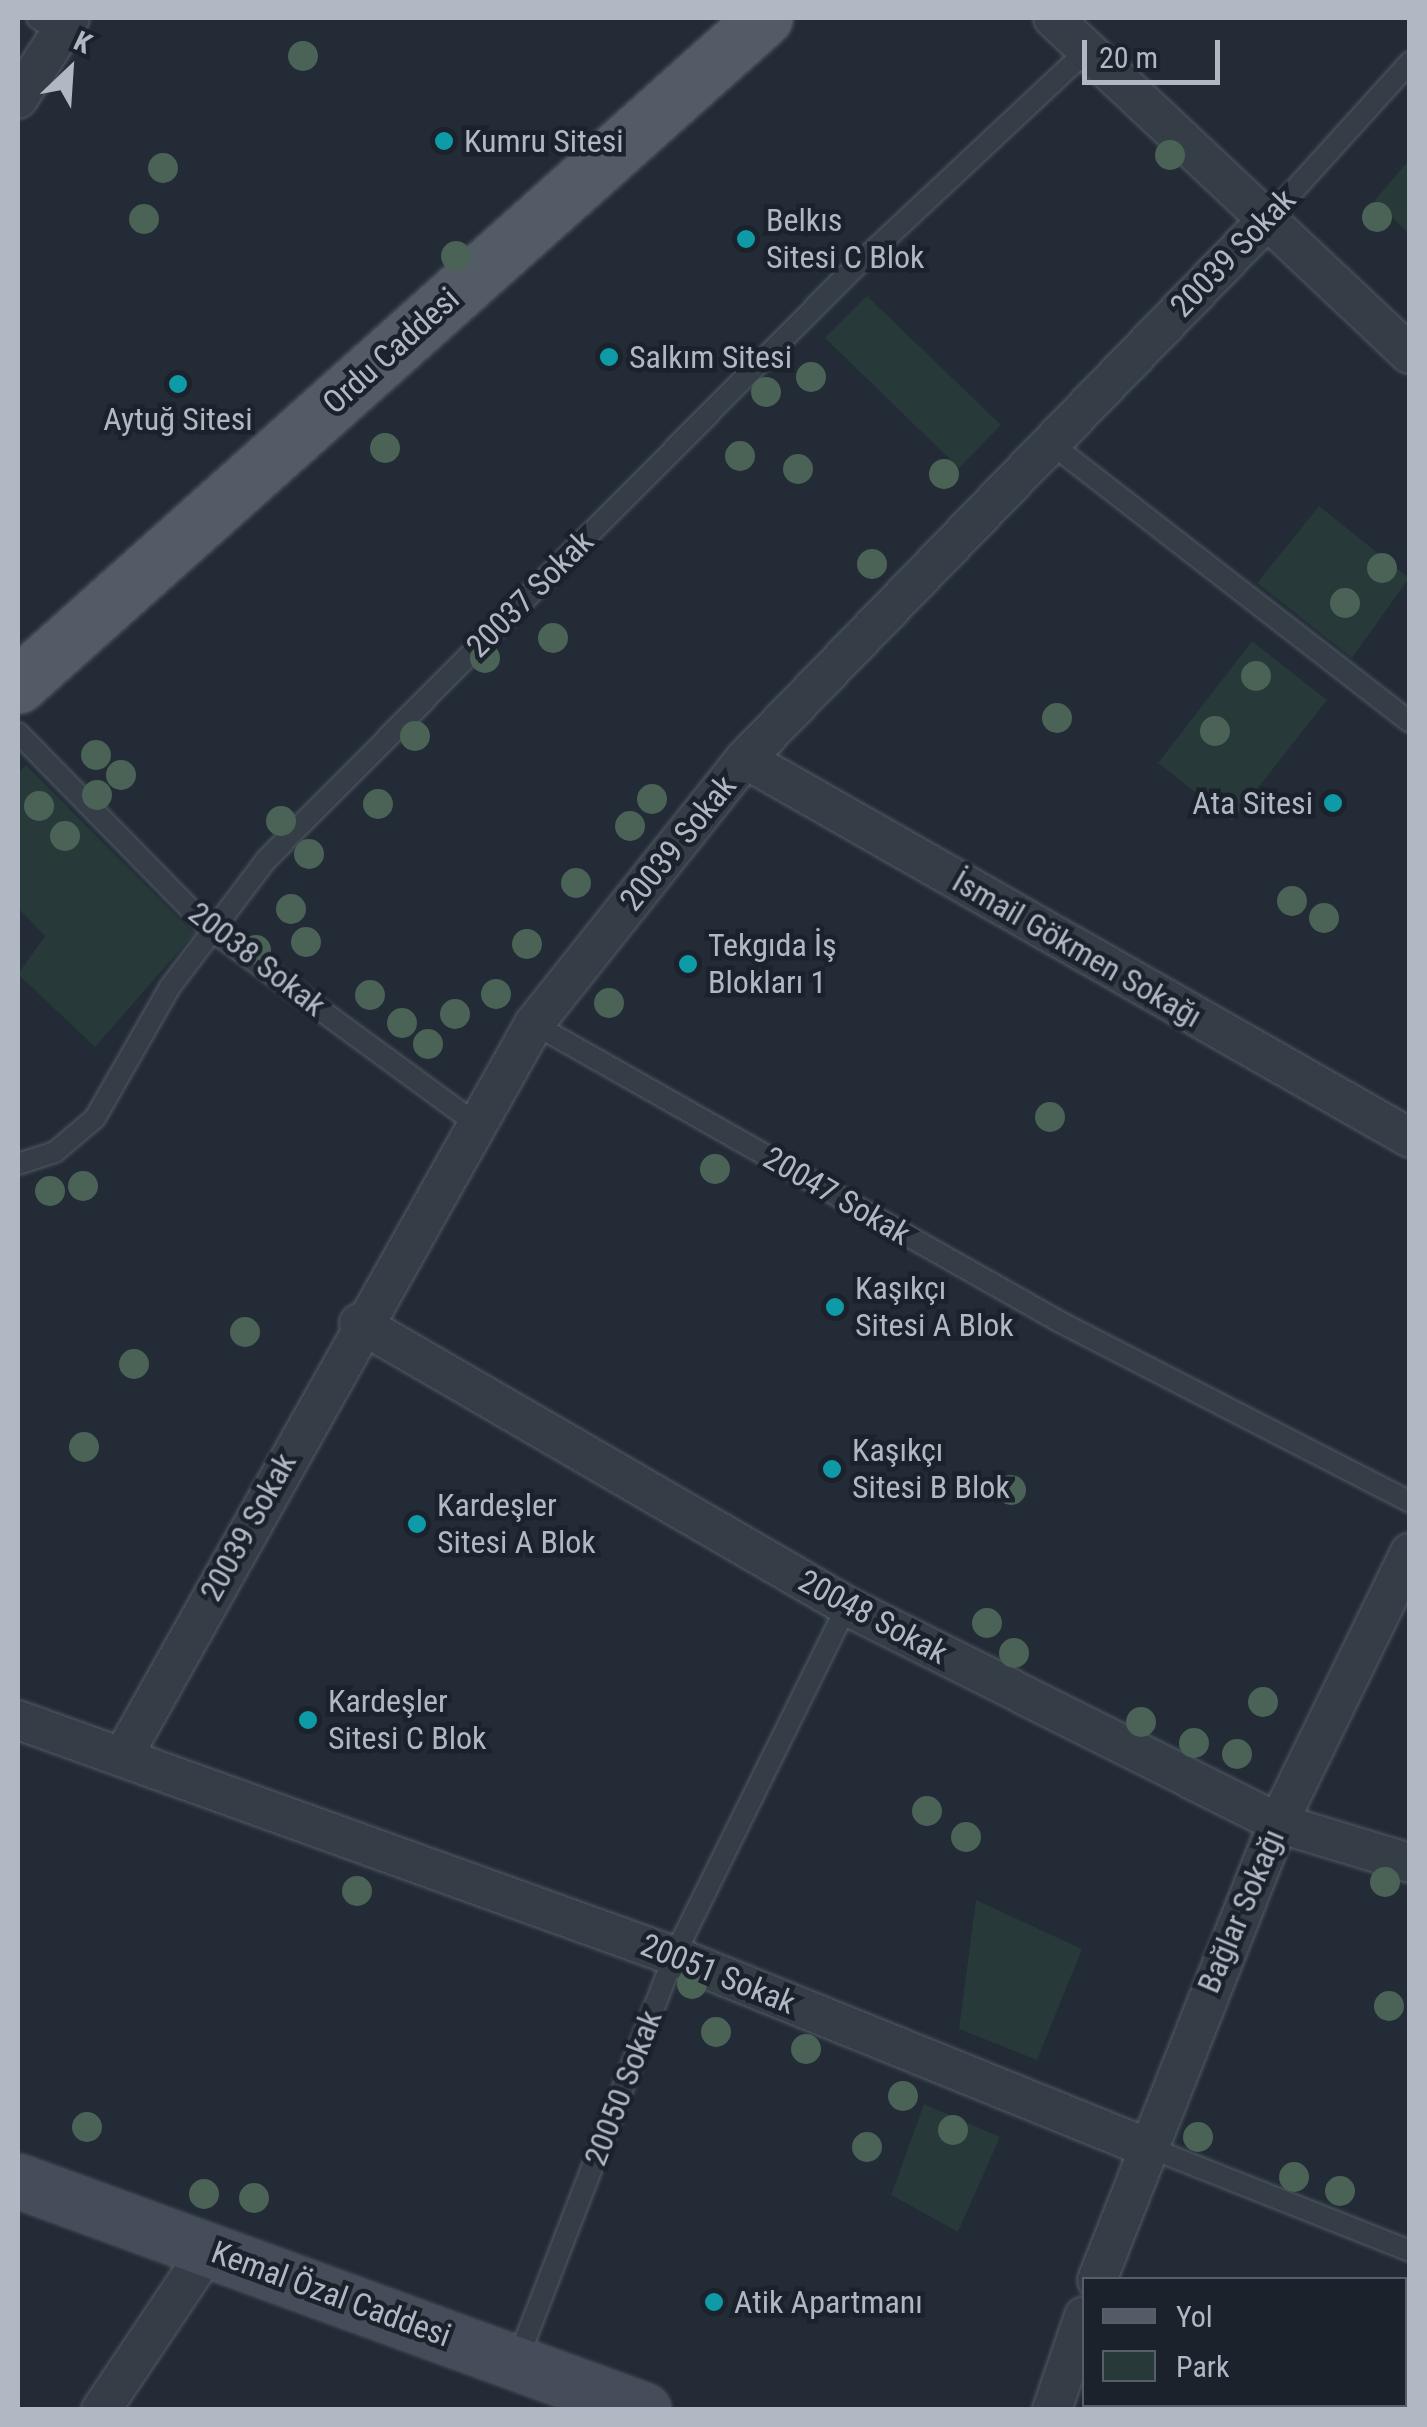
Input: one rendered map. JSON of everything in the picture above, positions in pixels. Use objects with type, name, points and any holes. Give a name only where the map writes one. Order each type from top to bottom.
[{"type":"main road","name":"Ordu Caddesi","points":[[20,677],[764,18]]},
{"type":"main road","name":"Kemal Özal Caddesi","points":[[18,2181],[517,2360],[644,2410]]},
{"type":"street","points":[[1054,18],[1410,354]]},
{"type":"street","points":[[18,99],[55,23]]},
{"type":"street","name":"20039 Sokak","points":[[123,1756],[359,1323],[472,1122],[534,1024],[745,760],[1266,221]]},
{"type":"street","name":"İsmail Gökmen Sokağı","points":[[745,760],[1410,1138]]},
{"type":"street","name":"20048 Sokak","points":[[359,1323],[847,1606],[1278,1824],[1410,1863]]},
{"type":"street","name":"Bağlar Sokağı","points":[[1098,2277],[1143,2146],[1278,1824],[1410,1552]]},
{"type":"street","name":"20051 Sokak","points":[[18,1720],[674,1956],[1143,2146]]},
{"type":"street","points":[[101,2410],[208,2250]]},
{"type":"street","points":[[1052,2410],[1082,2322]]},
{"type":"lane","name":"20037 Sokak","points":[[18,1164],[55,1152],[95,1118],[210,929],[266,860],[847,274],[1086,51]]},
{"type":"lane","name":"20039 Sokak","points":[[1266,221],[1410,62]]},
{"type":"lane","points":[[1049,442],[1410,722]]},
{"type":"lane","name":"20038 Sokak","points":[[18,733],[210,929],[472,1122]]},
{"type":"lane","name":"20047 Sokak","points":[[534,1024],[1060,1322],[1410,1502]]},
{"type":"lane","name":"20050 Sokak","points":[[517,2360],[674,1956],[847,1606]]},
{"type":"lane","name":"20051 Sokak","points":[[1143,2146],[1410,2251]]},
{"type":"green space","points":[[1409,160],[1409,234],[1375,200]]},
{"type":"green space","points":[[867,296],[1001,425],[959,468],[825,338]]},
{"type":"green space","points":[[1319,506],[1409,578],[1352,658],[1257,583]]},
{"type":"green space","points":[[1252,641],[1327,700],[1232,821],[1158,763]]},
{"type":"green space","points":[[26,765],[194,934],[95,1047],[18,974],[45,936],[18,908],[18,773]]},
{"type":"green space","points":[[976,1900],[1082,1949],[1037,2060],[959,2029]]},
{"type":"green space","points":[[924,2104],[1000,2137],[958,2232],[891,2195]]},
{"type":"place","name":"Kumru Sitesi","points":[[444,141]]},
{"type":"place","name":"Belkıs Sitesi C Blok","points":[[746,239]]},
{"type":"place","name":"Salkım Sitesi","points":[[609,357]]},
{"type":"place","name":"Aytuğ Sitesi","points":[[178,384]]},
{"type":"place","name":"Ata Sitesi","points":[[1333,803]]},
{"type":"place","name":"Tekgıda İş Blokları 1","points":[[688,964]]},
{"type":"place","name":"Kaşıkçı Sitesi A Blok","points":[[835,1307]]},
{"type":"place","name":"Kaşıkçı Sitesi B Blok","points":[[832,1469]]},
{"type":"place","name":"Kardeşler Sitesi A Blok","points":[[417,1524]]},
{"type":"place","name":"Kardeşler Sitesi C Blok","points":[[308,1720]]},
{"type":"place","name":"Atik Apartmanı","points":[[714,2302]]}]
